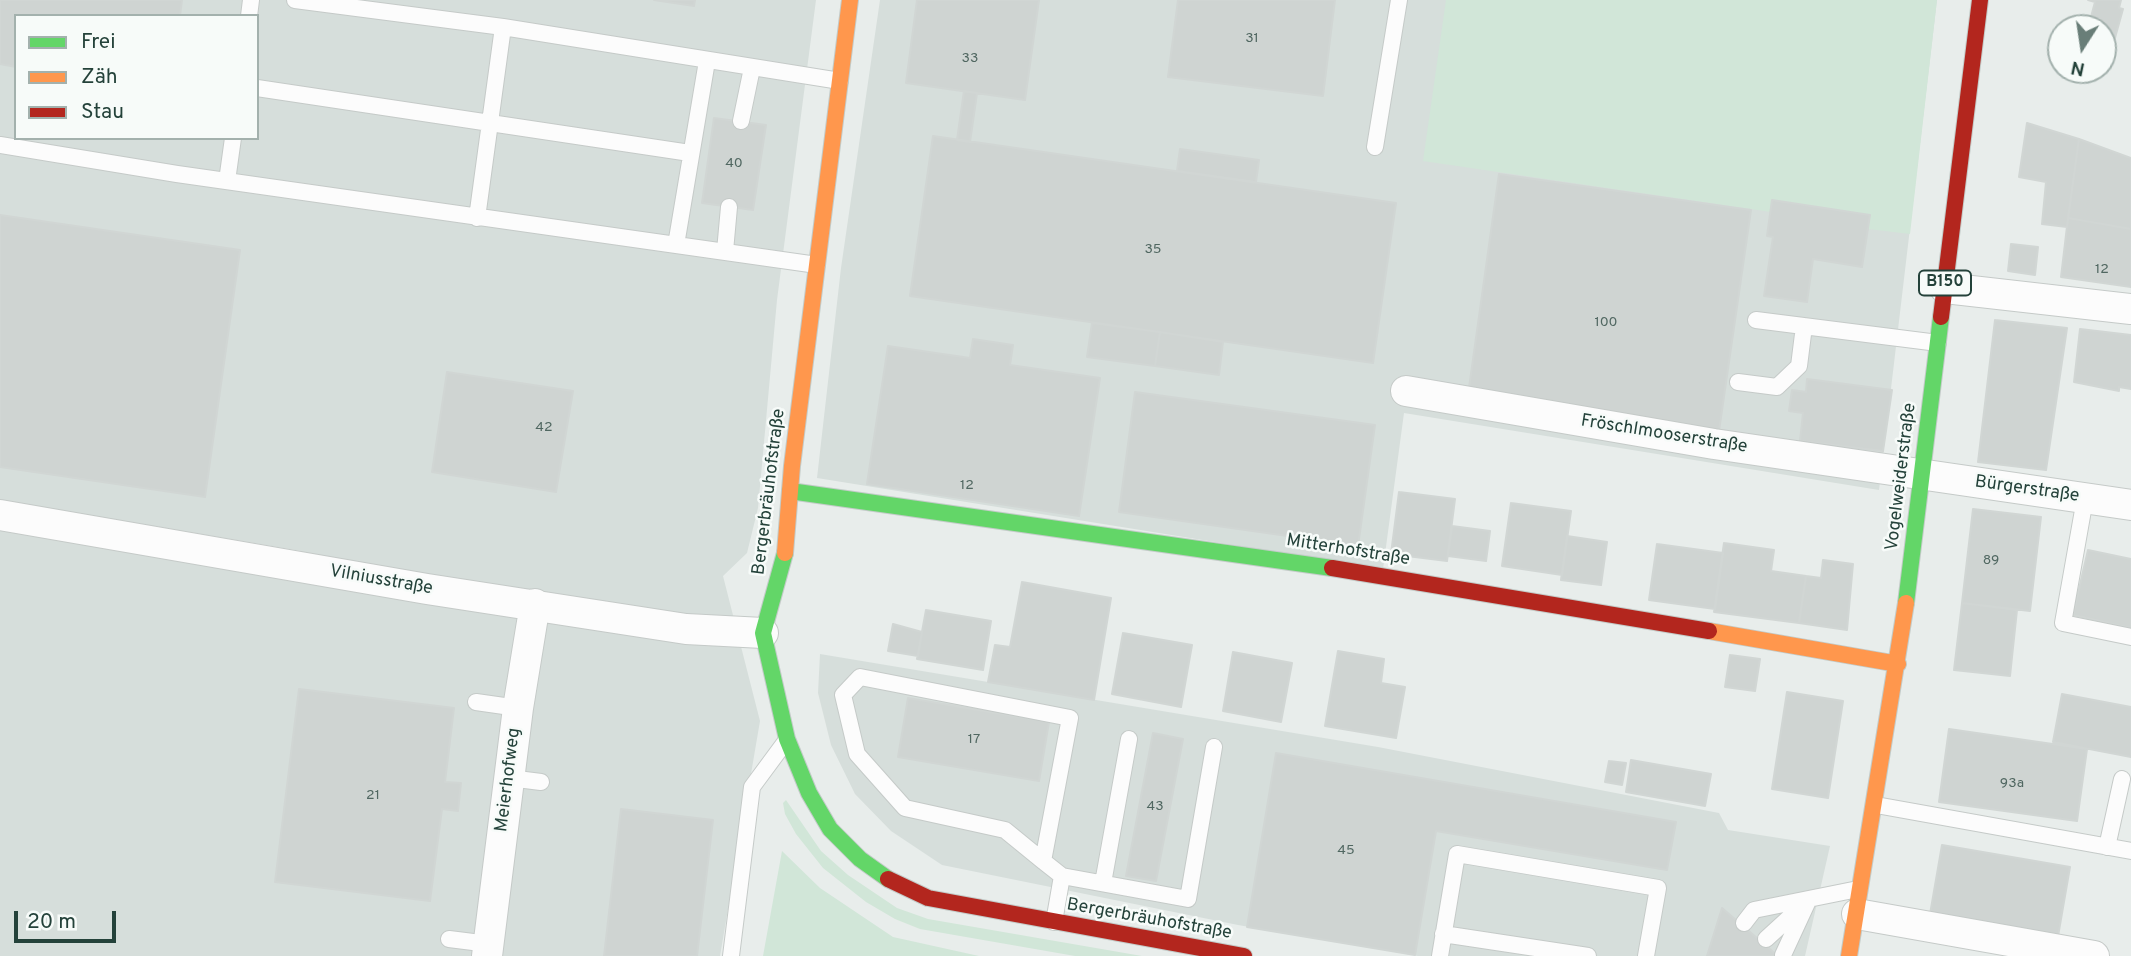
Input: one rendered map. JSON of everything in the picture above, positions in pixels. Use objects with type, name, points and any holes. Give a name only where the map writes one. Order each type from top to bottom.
[{"type":"street","name":"Bergerbräuhofstraße","points":[[850,0],[790,491],[784,565],[763,633],[787,739],[809,793],[830,829],[860,859],[893,882],[928,898],[1244,956]]},
{"type":"street","name":"Vogelweiderstraße","points":[[1849,956],[1898,664],[1980,0]]},
{"type":"street","points":[[1945,288],[2131,309]]},
{"type":"street","name":"Fröschlmooserstraße","points":[[1406,391],[1714,444],[1922,476]]},
{"type":"street","name":"Bürgerstraße","points":[[1922,476],[2131,505]]},
{"type":"street","name":"Mitterhofstraße","points":[[790,491],[1363,572],[1898,664]]},
{"type":"street","name":"Vilniusstraße","points":[[0,515],[415,587],[686,629],[763,633]]},
{"type":"street","name":"Meierhofweg","points":[[488,950],[518,708],[535,604]]},
{"type":"street","points":[[1859,901],[2094,956]]},
{"type":"lane","points":[[295,0],[503,27],[839,81]]},
{"type":"lane","points":[[1376,147],[1399,0]]},
{"type":"lane","points":[[477,218],[503,27]]},
{"type":"lane","points":[[676,245],[707,61]]},
{"type":"lane","points":[[741,121],[752,68]]},
{"type":"lane","points":[[259,88],[691,153]]},
{"type":"lane","points":[[227,181],[233,140]]},
{"type":"lane","points":[[0,145],[477,218],[817,265]]},
{"type":"lane","points":[[725,251],[729,206]]},
{"type":"lane","points":[[1756,320],[1938,343]]},
{"type":"lane","points":[[1738,382],[1777,387],[1799,366],[1804,326]]},
{"type":"lane","points":[[2085,499],[2063,623],[2131,637]]},
{"type":"lane","points":[[1043,861],[1070,718],[860,677],[843,695],[857,754],[905,808],[1005,830],[1043,861],[1062,876],[1188,899],[1214,747]]},
{"type":"lane","points":[[476,702],[518,708]]},
{"type":"lane","points":[[730,956],[752,787],[787,739]]},
{"type":"lane","points":[[1103,883],[1129,739]]},
{"type":"lane","points":[[509,778],[541,782]]},
{"type":"lane","points":[[2108,847],[2122,779]]},
{"type":"lane","points":[[1876,805],[2131,852]]},
{"type":"lane","points":[[1440,956],[1457,854],[1658,888],[1646,956]]},
{"type":"lane","points":[[1054,923],[1062,876]]},
{"type":"lane","points":[[1744,923],[1754,910],[1808,901],[1859,901]]},
{"type":"lane","points":[[1766,939],[1808,901]]},
{"type":"lane","points":[[1783,955],[1808,901]]},
{"type":"lane","points":[[1443,934],[1588,956]]},
{"type":"lane","points":[[449,939],[488,950]]},
{"type":"shaded area","points":[[0,0],[816,0],[777,300],[758,508],[747,553],[723,576],[760,721],[720,956],[0,956],[0,515],[297,566],[301,551],[0,500]]},
{"type":"shaded area","points":[[880,0],[1937,0],[1879,490],[1404,413],[1383,569],[817,478],[841,268]]},
{"type":"shaded area","points":[[820,654],[1378,747],[1719,813],[1728,830],[1830,846],[1805,956],[1418,956],[1238,925],[942,865],[891,831],[855,794],[831,745],[818,693]]},
{"type":"green space","points":[[1446,0],[1937,0],[1910,234],[1868,229],[1869,215],[1773,200],[1771,212],[1423,161]]},
{"type":"green space","points":[[786,800],[821,851],[848,875],[897,908],[928,919],[1142,956],[1075,956],[920,929],[895,919],[866,902],[823,868],[796,834],[785,814],[783,803]]},
{"type":"green space","points":[[782,851],[820,888],[893,937],[979,956],[763,956]]},
{"type":"building","points":[[0,0],[182,0],[180,14],[14,14],[14,67],[0,64]]},
{"type":"building","points":[[654,0],[695,0],[694,6]]},
{"type":"building","points":[[917,0],[1039,0],[1025,100],[906,83]]},
{"type":"building","points":[[1178,0],[1335,0],[1323,96],[1168,77]]},
{"type":"building","points":[[2088,0],[2121,0],[2119,8],[2123,9],[2117,31],[2117,14],[2092,14],[2095,2]]},
{"type":"building","points":[[964,91],[977,93],[970,142],[957,140]]},
{"type":"building","points":[[714,118],[766,125],[753,210],[702,203]]},
{"type":"building","points":[[2027,123],[2079,139],[2067,227],[2042,224],[2046,182],[2019,177]]},
{"type":"building","points":[[933,136],[1396,203],[1373,363],[910,296]]},
{"type":"building","points":[[2079,139],[2131,158],[2131,229],[2068,218]]},
{"type":"building","points":[[1180,149],[1259,160],[1256,182],[1177,171]]},
{"type":"building","points":[[1499,174],[1751,210],[1719,431],[1468,395]]},
{"type":"building","points":[[1772,200],[1870,215],[1862,267],[1813,259],[1807,302],[1764,296],[1773,237],[1767,236]]},
{"type":"building","points":[[0,215],[240,250],[205,497],[0,467]]},
{"type":"building","points":[[2068,218],[2131,229],[2131,287],[2061,277]]},
{"type":"building","points":[[2011,244],[2038,247],[2035,275],[2008,271]]},
{"type":"building","points":[[1995,320],[2067,328],[2046,470],[1978,462]]},
{"type":"building","points":[[1092,323],[1160,332],[1155,366],[1087,357]]},
{"type":"building","points":[[2080,329],[2131,335],[2131,389],[2119,387],[2119,391],[2074,382]]},
{"type":"building","points":[[1160,332],[1223,342],[1219,375],[1155,366]]},
{"type":"building","points":[[973,339],[1013,345],[1010,365],[1100,378],[1079,516],[867,484],[888,346],[970,358]]},
{"type":"building","points":[[447,372],[573,391],[556,492],[432,472]]},
{"type":"building","points":[[1807,379],[1892,390],[1883,451],[1800,441],[1803,413],[1789,411],[1792,390],[1806,392]]},
{"type":"building","points":[[1135,392],[1375,425],[1358,546],[1119,512]]},
{"type":"building","points":[[1399,492],[1455,499],[1447,561],[1391,554]]},
{"type":"building","points":[[1511,503],[1571,511],[1562,575],[1502,566]]},
{"type":"building","points":[[1973,509],[2041,517],[2030,611],[1962,603]]},
{"type":"building","points":[[1452,526],[1490,531],[1486,561],[1448,556]]},
{"type":"building","points":[[1567,536],[1607,542],[1601,585],[1561,580]]},
{"type":"building","points":[[1724,543],[1774,550],[1771,571],[1806,576],[1799,623],[1714,612]]},
{"type":"building","points":[[1657,544],[1723,553],[1715,609],[1649,600]]},
{"type":"building","points":[[2088,550],[2131,559],[2131,628],[2073,615]]},
{"type":"building","points":[[1823,560],[1853,564],[1847,630],[1799,623],[1806,576],[1821,578]]},
{"type":"building","points":[[1022,582],[1111,598],[1094,700],[988,682],[995,645],[1010,647]]},
{"type":"building","points":[[1962,603],[2017,610],[2010,676],[1954,670]]},
{"type":"building","points":[[926,610],[991,621],[983,670],[917,659]]},
{"type":"building","points":[[893,624],[922,632],[918,656],[888,651]]},
{"type":"building","points":[[1123,633],[1192,645],[1181,707],[1112,694]]},
{"type":"building","points":[[1338,651],[1384,659],[1381,683],[1405,687],[1396,738],[1325,726]]},
{"type":"building","points":[[1233,652],[1292,663],[1281,722],[1223,711]]},
{"type":"building","points":[[1730,655],[1760,659],[1755,691],[1725,687]]},
{"type":"building","points":[[299,689],[454,708],[445,782],[461,783],[458,811],[442,809],[430,901],[275,882]]},
{"type":"building","points":[[1787,692],[1843,701],[1828,798],[1772,789]]},
{"type":"building","points":[[2062,694],[2131,707],[2131,757],[2053,742]]},
{"type":"building","points":[[908,698],[1049,722],[1039,781],[898,757]]},
{"type":"building","points":[[1949,729],[2087,749],[2077,821],[1939,802]]},
{"type":"building","points":[[1153,733],[1183,739],[1156,881],[1126,876]]},
{"type":"building","points":[[1276,753],[1676,822],[1667,870],[1436,831],[1415,955],[1247,927]]},
{"type":"building","points":[[1631,760],[1711,774],[1705,806],[1626,792]]},
{"type":"building","points":[[1609,761],[1626,763],[1622,785],[1605,782]]},
{"type":"building","points":[[621,809],[713,820],[697,956],[604,956]]},
{"type":"building","points":[[1942,845],[2070,867],[2057,942],[1929,920]]},
{"type":"building","points":[[1722,908],[1778,956],[1707,956]]},
{"type":"traffic: fast","points":[[1906,603],[1941,317]]},
{"type":"traffic: fast","points":[[790,491],[1332,568]]},
{"type":"traffic: fast","points":[[785,553],[763,633],[787,739],[809,793],[830,829],[860,859],[888,879]]},
{"type":"traffic: slow","points":[[785,553],[792,466],[850,0]]},
{"type":"traffic: slow","points":[[1849,956],[1906,603]]},
{"type":"traffic: slow","points":[[1709,631],[1898,664]]},
{"type":"traffic: jam","points":[[1941,317],[1980,0]]},
{"type":"traffic: jam","points":[[1332,568],[1709,631]]},
{"type":"traffic: jam","points":[[888,879],[928,898],[1244,956]]}]
